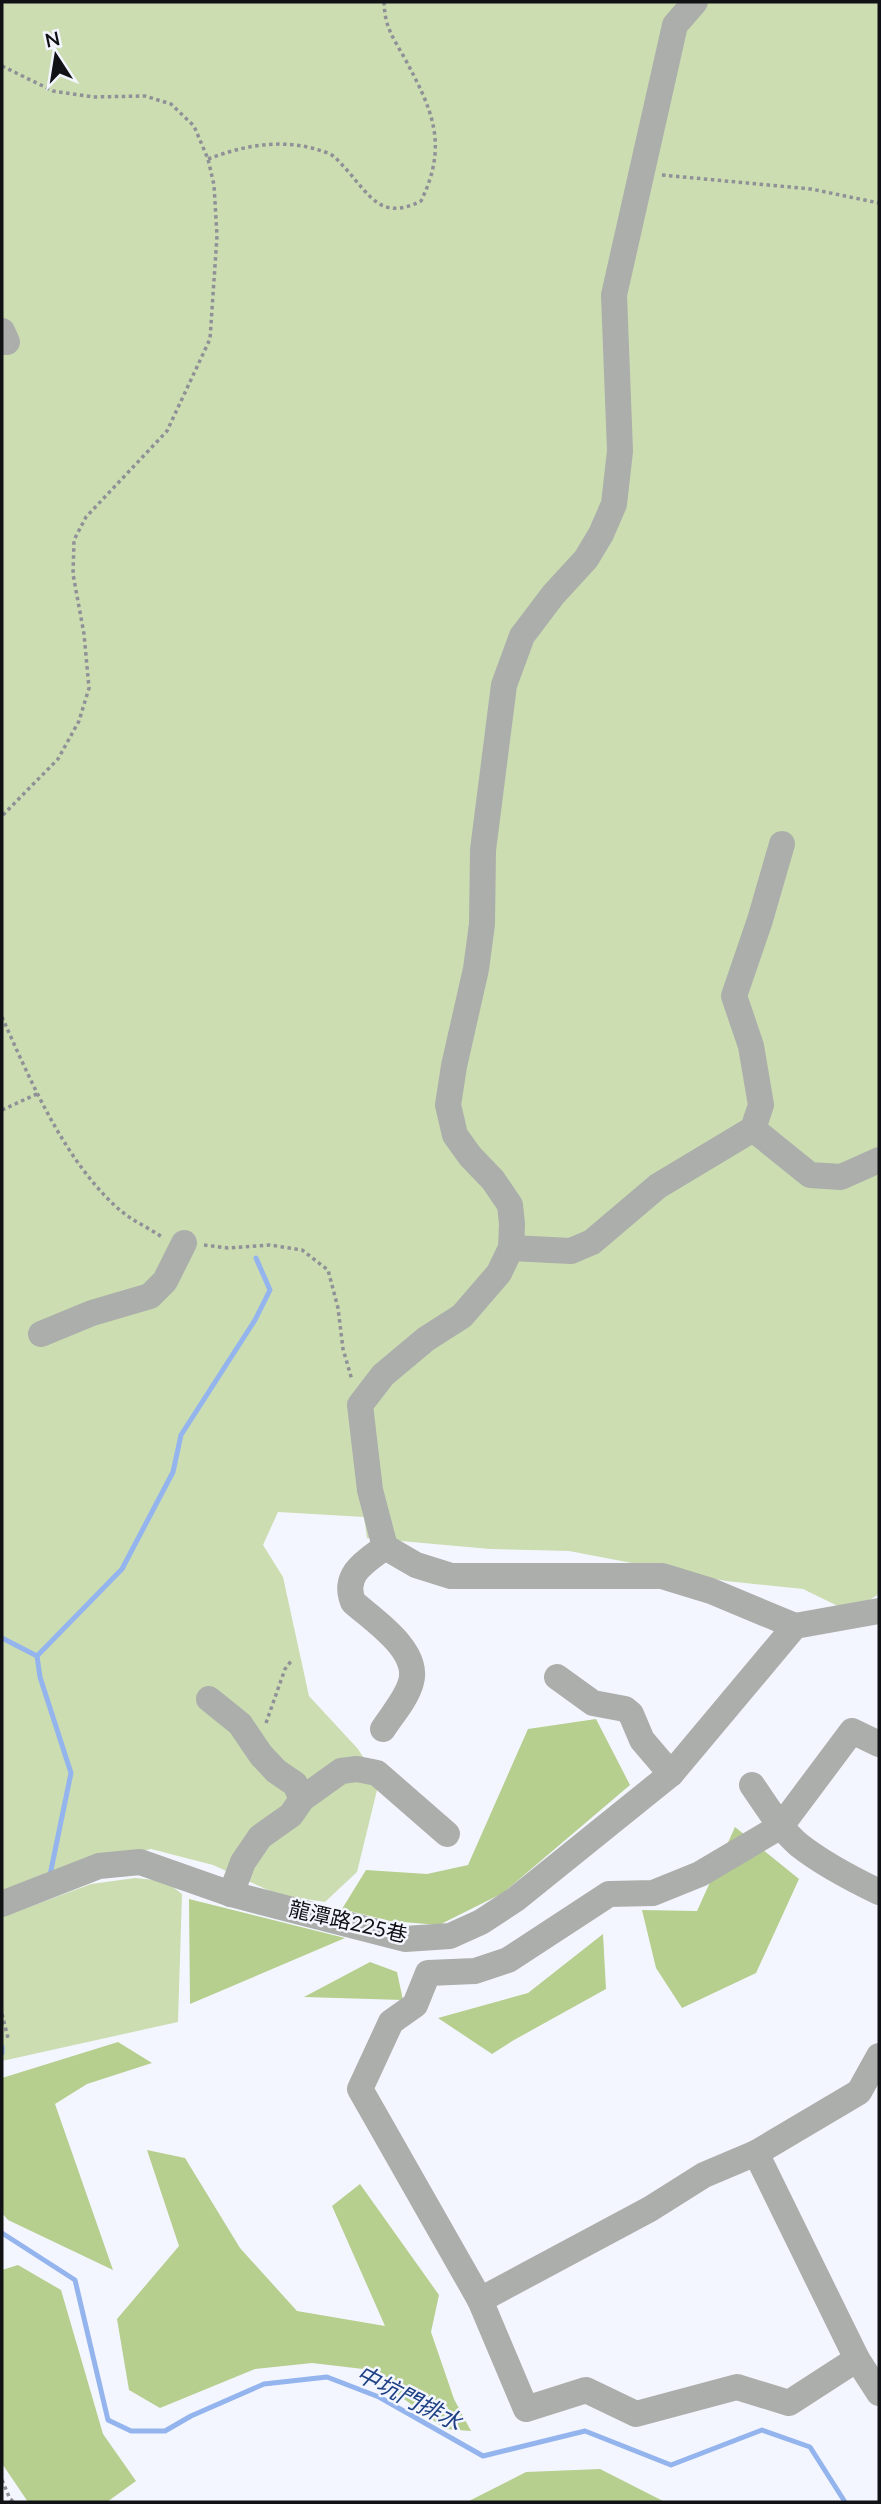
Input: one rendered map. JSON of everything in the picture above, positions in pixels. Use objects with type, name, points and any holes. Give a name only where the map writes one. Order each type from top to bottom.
[{"type":"street","points":[[695,2],[676,13],[614,295],[620,451],[614,504],[586,559],[553,595],[522,636],[504,685],[483,850],[482,923],[476,969],[448,1105],[455,1135],[510,1205],[511,1248],[499,1273],[462,1316],[426,1339],[383,1375],[360,1405],[370,1490],[385,1547],[416,1565],[451,1576],[662,1576],[711,1591],[795,1626],[879,1611]]},
{"type":"street","points":[[511,1248],[571,1251],[592,1242],[658,1186],[752,1129],[761,1105],[751,1046],[734,996],[782,844]]},
{"type":"street","points":[[752,1129],[810,1175],[841,1177],[879,1160]]},
{"type":"street","points":[[41,1334],[150,1296],[165,1281],[184,1243]]},
{"type":"street","points":[[383,1729],[411,1684],[409,1661],[401,1644],[353,1602],[349,1593],[356,1569],[385,1547]]},
{"type":"street","name":"龍潭路225巷","points":[[2,1904],[99,1866],[140,1862],[230,1894],[405,1939],[450,1936],[481,1922],[516,1899],[671,1774],[795,1626]]},
{"type":"street","points":[[557,1677],[593,1703],[625,1709],[631,1714],[642,1740],[671,1774]]},
{"type":"street","points":[[209,1699],[240,1724],[276,1771],[295,1784],[302,1799]]},
{"type":"street","points":[[856,2359],[789,2403],[737,2387],[636,2414],[586,2390],[526,2409],[480,2300],[360,2090],[391,2022],[415,2005],[429,1973],[475,1971],[508,1960],[609,1894],[653,1893],[699,1874],[781,1826],[852,1731],[879,1744]]},
{"type":"street","points":[[230,1894],[243,1862],[260,1837],[290,1815],[302,1799],[341,1771],[357,1769],[377,1773],[447,1834]]},
{"type":"street","points":[[752,1785],[798,1845],[879,1892]]},
{"type":"street","points":[[480,2300],[650,2209],[704,2175],[756,2153],[859,2092],[879,2056]]},
{"type":"street","points":[[756,2153],[856,2359],[879,2393]]},
{"type":"path","points":[[208,159],[237,148],[270,143],[305,148],[333,155],[373,200],[387,208],[405,209],[421,201],[436,162],[435,137],[430,111],[386,24],[384,2]]},
{"type":"path","points":[[2,66],[53,91],[93,97],[145,96],[171,104],[194,126],[208,159],[214,185],[217,236],[210,339],[167,430],[93,509],[74,540],[73,574],[84,634],[89,688],[79,721],[58,759],[2,816]]},
{"type":"path","points":[[642,174],[811,189],[879,203]]},
{"type":"path","points":[[2,1017],[39,1093],[86,1175],[122,1211],[163,1237],[184,1243],[228,1248],[270,1245],[302,1250],[328,1270],[338,1308],[343,1349],[360,1405]]},
{"type":"path","points":[[2,1110],[39,1093]]},
{"type":"path","points":[[256,1746],[264,1733],[266,1719],[285,1668],[292,1660]]},
{"type":"path","points":[[2,2014],[8,2038]]},
{"type":"path","points":[[2,2480],[14,2502]]},
{"type":"green space","points":[[2,2],[879,2],[879,1594],[850,1612],[803,1589],[726,1581],[569,1551],[490,1549],[367,1538],[364,1517],[278,1512],[263,1545],[283,1577],[309,1696],[358,1749],[379,1782],[357,1872],[325,1902],[279,1895],[213,1865],[151,1849],[73,1866],[2,1892]]},
{"type":"green space","points":[[596,1719],[630,1785],[503,1893],[439,1925],[390,1921],[342,1909],[366,1870],[427,1874],[468,1865],[528,1729]]},
{"type":"green space","points":[[735,1827],[799,1879],[756,1973],[682,2008],[656,1968],[642,1910],[697,1911]]},
{"type":"green space","points":[[135,1878],[165,1881],[182,1894],[178,2022],[2,2061],[2,1917],[91,1884]]},
{"type":"green space","points":[[189,1899],[345,1938],[190,2004]]},
{"type":"green space","points":[[603,1934],[606,1989],[492,2054],[438,2018],[528,1993]]},
{"type":"green space","points":[[370,1962],[397,1972],[403,2000],[304,1997]]},
{"type":"green space","points":[[118,2042],[152,2063],[87,2084],[55,2104],[113,2270],[8,2220],[2,2213],[2,2078]]},
{"type":"green space","points":[[147,2150],[185,2158],[240,2248],[297,2311],[385,2326],[332,2206],[360,2184],[439,2295],[431,2332],[454,2399],[471,2431],[445,2429],[363,2369],[312,2363],[255,2369],[160,2408],[129,2390],[117,2319],[179,2246]]},
{"type":"green space","points":[[18,2265],[61,2290],[103,2434],[136,2481],[107,2502],[28,2502],[3,2465],[2,2270]]},
{"type":"green space","points":[[600,2469],[665,2502],[467,2502],[526,2472]]},
{"type":"waterway","points":[[37,1656],[122,1569],[173,1472],[181,1435],[255,1320],[270,1290],[256,1258]]},
{"type":"waterway","name":"中坑門排水","points":[[2,1638],[37,1656],[40,1677],[71,1773],[50,1875]]},
{"type":"waterway","name":"中坑門排水","points":[[2,2047],[2,2053]]},
{"type":"waterway","name":"中坑門排水","points":[[2,2233],[75,2280],[108,2420],[131,2431],[165,2431],[191,2416],[264,2384],[327,2377],[379,2397],[483,2456],[585,2431],[671,2465],[762,2430],[810,2447],[845,2502]]}]
